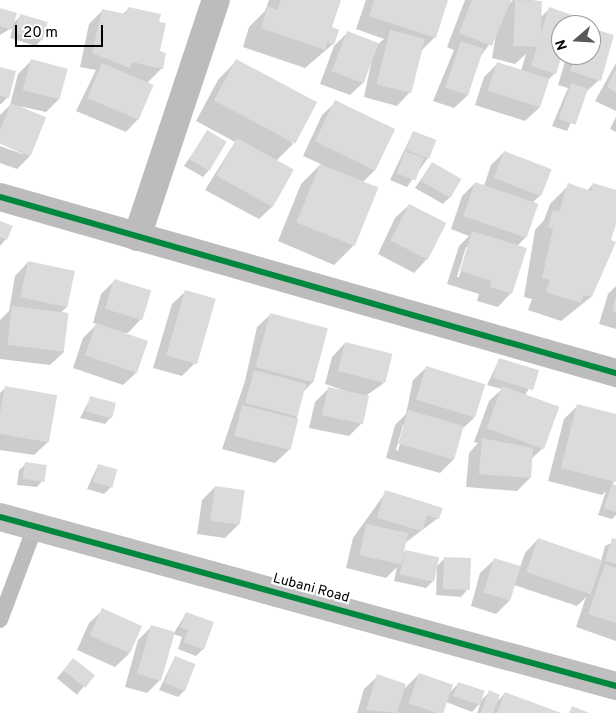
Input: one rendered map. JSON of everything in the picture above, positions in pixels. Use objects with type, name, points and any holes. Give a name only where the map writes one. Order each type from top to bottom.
[{"type":"street","points":[[137,237],[216,0]]},
{"type":"street","points":[[0,197],[616,373]]},
{"type":"street","name":"Lubani Road","points":[[0,517],[616,686]]},
{"type":"lane","points":[[0,620],[35,527]]},
{"type":"building","points":[[281,0],[341,0],[332,27],[339,30],[334,45],[327,42],[325,50],[261,28],[268,6],[277,10]]},
{"type":"building","points":[[374,0],[448,0],[436,38],[369,16]]},
{"type":"building","points":[[472,0],[511,0],[492,46],[459,33]]},
{"type":"building","points":[[515,0],[542,1],[540,47],[513,46]]},
{"type":"building","points":[[128,7],[161,14],[159,22],[166,23],[160,51],[166,53],[163,69],[132,62],[130,68],[92,53],[102,9],[126,14]]},
{"type":"building","points":[[549,7],[572,15],[551,15],[551,65],[559,65],[556,74],[531,66]]},
{"type":"building","points":[[0,8],[17,13],[12,30],[0,26]]},
{"type":"building","points":[[20,14],[48,22],[43,40],[15,32]]},
{"type":"building","points":[[390,30],[425,39],[411,93],[376,84]]},
{"type":"building","points":[[347,31],[379,43],[363,83],[332,71]]},
{"type":"building","points":[[601,31],[614,35],[601,81],[570,71],[572,65],[601,65]]},
{"type":"building","points":[[461,41],[484,49],[468,95],[445,87]]},
{"type":"building","points":[[31,59],[68,69],[59,100],[23,90]]},
{"type":"building","points":[[236,59],[317,102],[295,144],[214,100]]},
{"type":"building","points":[[497,62],[549,79],[540,108],[488,91]]},
{"type":"building","points":[[102,63],[154,85],[139,120],[87,98]]},
{"type":"building","points":[[0,67],[16,71],[9,98],[0,96]]},
{"type":"building","points":[[616,69],[616,92],[607,87]]},
{"type":"building","points":[[571,83],[588,89],[576,125],[559,119]]},
{"type":"building","points":[[335,100],[395,129],[375,171],[315,141]]},
{"type":"building","points":[[11,103],[46,117],[30,156],[0,144],[0,130]]},
{"type":"building","points":[[207,130],[227,142],[209,171],[189,159]]},
{"type":"building","points":[[413,131],[436,140],[429,159],[406,150]]},
{"type":"building","points":[[237,138],[294,170],[273,207],[216,176]]},
{"type":"building","points":[[405,151],[424,158],[416,180],[397,174]]},
{"type":"building","points":[[504,151],[552,169],[541,196],[494,178]]},
{"type":"building","points":[[432,162],[461,179],[450,198],[421,181]]},
{"type":"building","points":[[320,164],[378,188],[355,246],[296,222]]},
{"type":"building","points":[[475,182],[538,204],[527,238],[463,216]]},
{"type":"building","points":[[568,183],[591,191],[593,183],[616,190],[616,224],[611,240],[616,242],[592,297],[584,295],[581,303],[546,292],[550,280],[542,278],[553,229],[548,227],[553,210],[559,212]]},
{"type":"building","points":[[409,204],[446,223],[428,260],[390,241]]},
{"type":"building","points":[[0,221],[13,226],[7,240],[0,237]]},
{"type":"building","points":[[472,231],[527,248],[512,294],[490,287],[492,281],[460,271]]},
{"type":"building","points":[[28,261],[75,271],[67,307],[20,297]]},
{"type":"building","points":[[114,279],[151,290],[142,320],[105,309]]},
{"type":"building","points":[[185,290],[216,299],[197,364],[166,355]]},
{"type":"building","points":[[616,299],[616,312],[612,311]]},
{"type":"building","points":[[12,306],[69,313],[64,352],[7,345]]},
{"type":"building","points":[[270,313],[328,329],[313,383],[256,367]]},
{"type":"building","points":[[96,323],[148,341],[137,373],[85,355]]},
{"type":"building","points":[[345,342],[393,354],[385,383],[338,371]]},
{"type":"building","points":[[499,358],[539,370],[533,390],[493,378]]},
{"type":"building","points":[[426,366],[485,384],[475,418],[416,399]]},
{"type":"building","points":[[254,370],[306,384],[297,417],[245,403]]},
{"type":"building","points":[[5,386],[57,395],[49,442],[0,434],[0,414]]},
{"type":"building","points":[[502,386],[559,407],[544,449],[487,428]]},
{"type":"building","points":[[328,387],[369,396],[363,424],[322,415]]},
{"type":"building","points":[[90,396],[116,403],[112,418],[86,411]]},
{"type":"building","points":[[577,404],[616,414],[616,482],[561,468]]},
{"type":"building","points":[[242,405],[298,419],[291,450],[234,436]]},
{"type":"building","points":[[408,410],[464,426],[454,460],[398,444]]},
{"type":"building","points":[[482,438],[533,448],[531,478],[479,474]]},
{"type":"building","points":[[25,462],[47,465],[44,482],[23,479]]},
{"type":"building","points":[[98,464],[117,469],[112,488],[93,482]]},
{"type":"building","points":[[612,484],[616,485],[616,512],[604,508]]},
{"type":"building","points":[[215,486],[245,490],[240,525],[210,521]]},
{"type":"building","points":[[385,490],[443,508],[439,519],[427,515],[422,531],[377,518]]},
{"type":"building","points":[[366,524],[408,533],[401,564],[359,555]]},
{"type":"building","points":[[538,538],[602,560],[591,594],[526,572]]},
{"type":"building","points":[[612,538],[616,539],[616,564],[605,561]]},
{"type":"building","points":[[405,550],[439,557],[434,582],[400,574]]},
{"type":"building","points":[[444,557],[471,558],[470,590],[443,589]]},
{"type":"building","points":[[494,558],[521,566],[510,601],[483,592]]},
{"type":"building","points":[[605,564],[616,568],[616,623],[588,614]]},
{"type":"building","points":[[102,608],[142,626],[130,653],[90,635]]},
{"type":"building","points":[[186,612],[214,622],[204,650],[184,642],[188,630],[180,627]]},
{"type":"building","points":[[151,625],[175,632],[161,681],[137,674]]},
{"type":"building","points":[[175,656],[196,664],[185,691],[165,683]]},
{"type":"building","points":[[73,658],[95,675],[85,688],[63,671]]},
{"type":"building","points":[[419,673],[453,685],[443,713],[437,713],[409,703]]},
{"type":"building","points":[[377,674],[406,684],[397,713],[366,710]]},
{"type":"building","points":[[458,682],[485,691],[480,705],[453,696]]},
{"type":"building","points":[[489,690],[500,695],[493,713],[481,713]]},
{"type":"building","points":[[505,692],[561,713],[497,713]]},
{"type":"building","points":[[572,706],[589,713],[569,713]]},
{"type":"cycle path","points":[[0,197],[616,373]]},
{"type":"cycle path","points":[[0,517],[616,686]]}]
